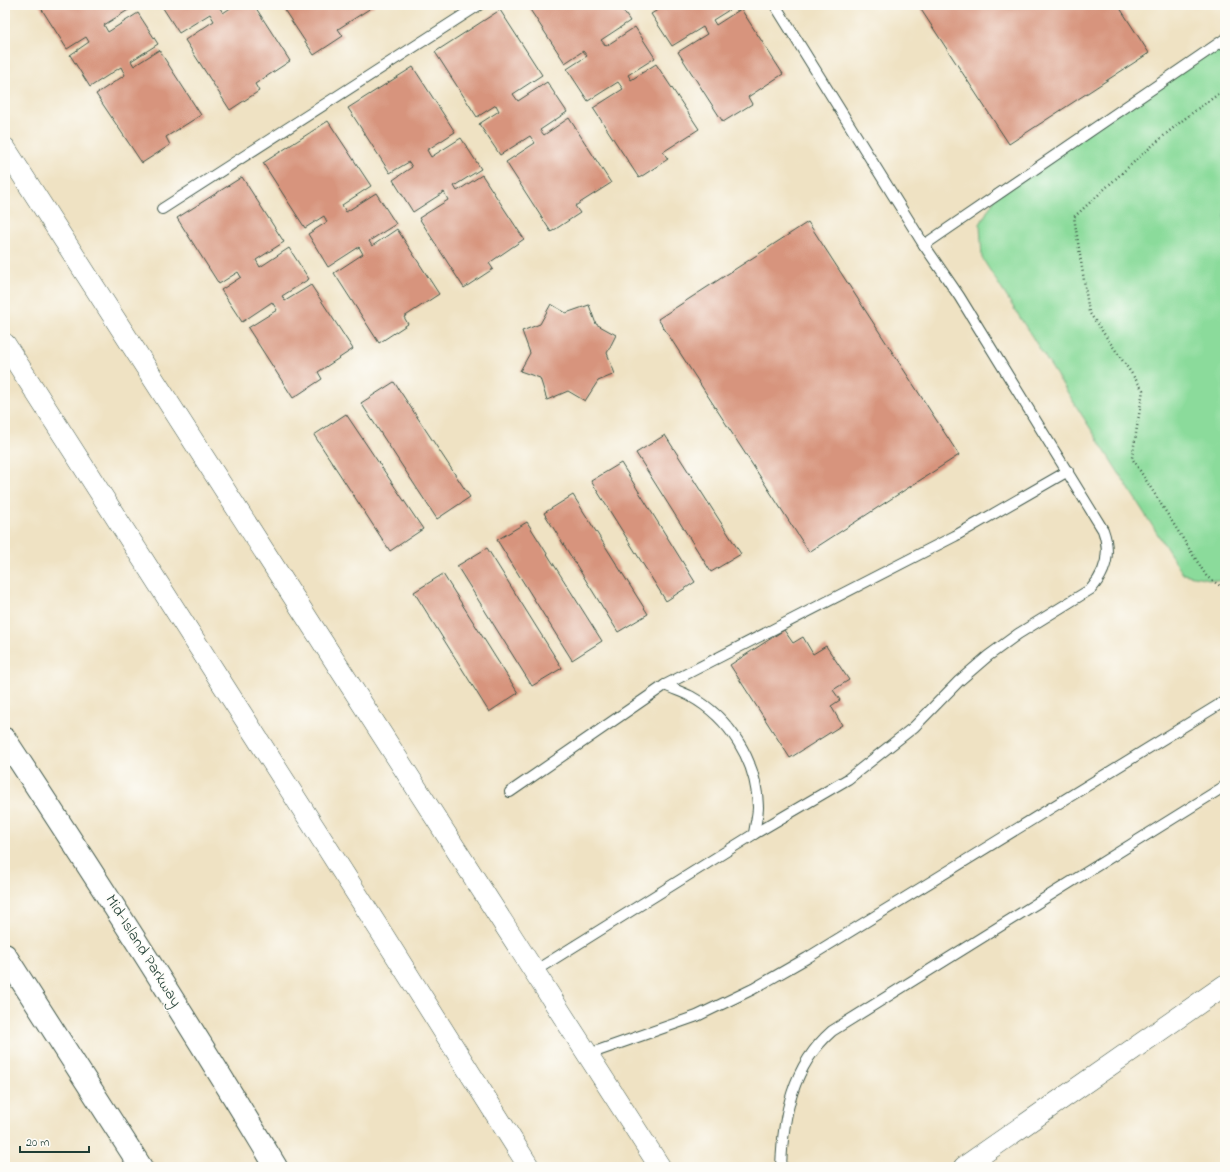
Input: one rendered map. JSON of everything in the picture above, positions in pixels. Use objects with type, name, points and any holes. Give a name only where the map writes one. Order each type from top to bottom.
[{"type":"highway","name":"Mid-Island Parkway","points":[[5,739],[103,887],[217,1068],[276,1167]]},
{"type":"highway","points":[[5,955],[141,1167]]},
{"type":"street","points":[[5,148],[586,1055],[660,1167]]},
{"type":"street","points":[[5,344],[383,935],[529,1167]]},
{"type":"street","points":[[964,1167],[1225,985]]},
{"type":"lane","points":[[162,209],[479,5]]},
{"type":"lane","points":[[533,972],[754,834],[860,770],[914,727],[959,681],[988,656],[1018,634],[1091,589],[1099,581],[1105,567],[1108,555],[1107,542],[1103,530],[1068,471],[958,296],[924,245],[775,5]]},
{"type":"lane","points":[[924,245],[1225,39]]},
{"type":"lane","points":[[510,792],[665,685],[955,536],[1068,471]]},
{"type":"lane","points":[[665,685],[690,696],[713,711],[732,731],[746,755],[755,780],[758,807],[754,834]]},
{"type":"lane","points":[[586,1055],[697,1016],[753,989],[807,958],[1225,701]]},
{"type":"lane","points":[[781,1167],[787,1116],[800,1070],[809,1055],[828,1035],[845,1021],[1225,786]]},
{"type":"path","points":[[1225,90],[1204,103],[1154,144],[1074,217],[1089,312],[1143,390],[1132,458],[1207,577],[1225,589]]},
{"type":"green space","points":[[1225,41],[1225,582],[1183,574],[982,258],[980,224],[999,191]]},
{"type":"building","points":[[39,5],[132,5],[133,7],[104,25],[108,32],[138,13],[158,44],[131,61],[134,66],[159,50],[201,115],[166,137],[170,145],[142,163],[96,94],[125,75],[121,67],[90,87],[70,55],[89,42],[86,37],[67,49]]},
{"type":"building","points":[[161,5],[224,5],[220,8],[223,13],[235,5],[254,5],[290,61],[255,84],[259,91],[230,110],[185,40],[214,21],[210,14],[179,33]]},
{"type":"building","points":[[281,5],[374,6],[338,29],[343,36],[314,55]]},
{"type":"building","points":[[527,5],[619,5],[630,21],[601,40],[606,46],[635,27],[655,58],[628,75],[631,80],[656,64],[699,129],[663,152],[668,159],[639,178],[593,108],[623,89],[618,82],[588,101],[567,69],[587,56],[583,51],[565,63]]},
{"type":"building","points":[[666,5],[737,5],[713,20],[716,25],[741,9],[783,74],[748,97],[752,104],[723,122],[678,52],[707,34],[703,27],[672,46],[651,14]]},
{"type":"building","points":[[918,5],[1118,5],[1149,53],[1009,144]]},
{"type":"building","points":[[500,10],[542,75],[513,94],[518,101],[547,82],[567,112],[540,130],[544,135],[569,118],[611,183],[575,206],[580,213],[551,232],[506,162],[535,143],[530,136],[500,155],[479,124],[499,111],[496,105],[477,117],[435,52]]},
{"type":"building","points":[[413,67],[455,132],[427,150],[431,157],[461,138],[481,169],[454,186],[457,191],[482,175],[524,239],[489,263],[493,269],[464,288],[419,218],[448,200],[444,192],[413,212],[393,180],[412,167],[409,162],[390,173],[348,108]]},
{"type":"building","points":[[328,121],[371,186],[342,205],[346,212],[376,193],[396,224],[369,241],[372,246],[397,229],[439,294],[404,317],[408,324],[379,343],[334,273],[363,254],[359,247],[328,267],[308,234],[327,222],[324,216],[305,228],[263,163]]},
{"type":"building","points":[[242,177],[284,242],[256,260],[260,267],[289,248],[309,279],[282,296],[285,301],[311,285],[353,349],[318,372],[322,379],[293,398],[248,328],[277,310],[272,302],[242,322],[221,290],[241,277],[238,272],[219,284],[177,218]]},
{"type":"building","points":[[808,222],[959,455],[809,552],[658,319]]},
{"type":"building","points":[[551,304],[566,313],[589,305],[596,324],[616,335],[607,353],[615,374],[598,381],[585,401],[568,391],[547,400],[540,378],[520,371],[530,353],[522,331],[540,324]]},
{"type":"building","points":[[394,382],[470,497],[437,519],[361,403]]},
{"type":"building","points":[[346,414],[423,529],[390,551],[314,435]]},
{"type":"building","points":[[665,435],[741,554],[711,572],[636,453]]},
{"type":"building","points":[[621,463],[695,582],[666,601],[591,481]]},
{"type":"building","points":[[573,495],[648,614],[618,632],[544,513]]},
{"type":"building","points":[[527,522],[602,641],[572,660],[497,540]]},
{"type":"building","points":[[487,548],[562,668],[532,686],[457,566]]},
{"type":"building","points":[[443,574],[518,693],[489,712],[414,592]]},
{"type":"building","points":[[784,630],[793,643],[803,637],[813,654],[826,646],[849,680],[833,690],[840,700],[831,706],[842,725],[790,758],[730,665]]}]
